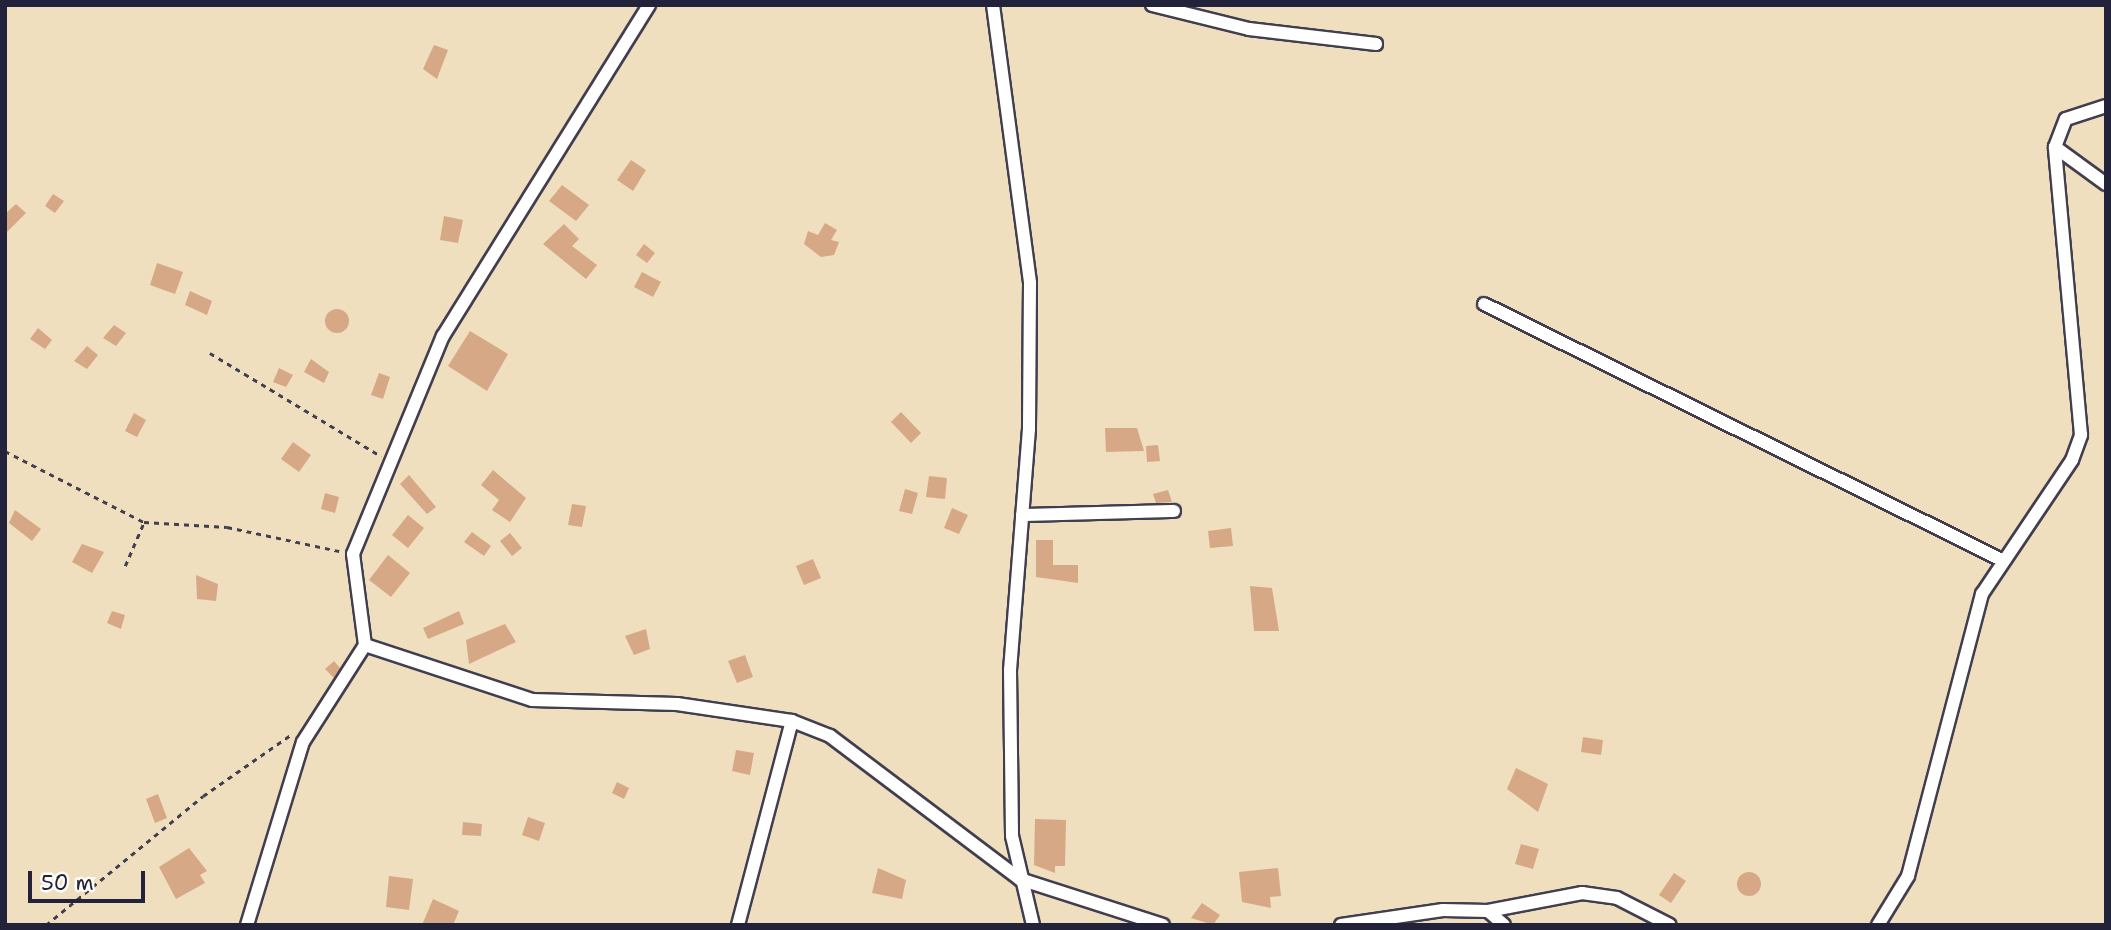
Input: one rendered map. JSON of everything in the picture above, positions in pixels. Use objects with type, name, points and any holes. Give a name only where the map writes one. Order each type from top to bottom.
[{"type":"street","points":[[247,925],[309,732],[365,645],[353,554],[389,461],[443,336],[601,91],[649,5]]},
{"type":"street","points":[[993,5],[1030,283],[1022,515],[1010,670],[1012,836],[1033,925]]},
{"type":"street","points":[[1152,5],[1249,29],[1376,44]]},
{"type":"street","points":[[1878,925],[1908,876],[1982,594],[2002,560],[2071,460],[2081,435],[2055,147],[2066,119],[2106,106]]},
{"type":"street","points":[[2055,147],[2106,184]]},
{"type":"street","points":[[1485,304],[2002,560]]},
{"type":"street","points":[[1022,515],[1174,511]]},
{"type":"street","points":[[365,645],[532,700],[677,704],[792,722],[830,736],[1020,879],[1163,925]]},
{"type":"street","points":[[738,925],[792,722]]},
{"type":"street","points":[[1341,925],[1443,910],[1488,911],[1582,893],[1617,898],[1670,925]]},
{"type":"street","points":[[1488,911],[1504,925]]},
{"type":"path","points":[[210,353],[389,461]]},
{"type":"path","points":[[5,452],[144,522],[228,527],[353,554]]},
{"type":"path","points":[[125,566],[144,522]]},
{"type":"path","points":[[46,925],[202,796],[286,735],[309,732]]},
{"type":"building","points":[[434,45],[448,50],[437,79],[423,69]]},
{"type":"building","points":[[631,160],[646,170],[633,191],[617,180]]},
{"type":"building","points":[[562,185],[589,205],[576,221],[549,201]]},
{"type":"building","points":[[53,194],[64,201],[55,213],[45,206]]},
{"type":"building","points":[[16,204],[26,213],[5,234],[5,214]]},
{"type":"building","points":[[444,216],[463,220],[458,243],[440,240]]},
{"type":"building","points":[[825,223],[837,230],[831,240],[839,242],[834,255],[821,257],[804,244],[808,231],[818,235]]},
{"type":"building","points":[[564,224],[579,239],[572,246],[597,265],[586,279],[543,244]]},
{"type":"building","points":[[644,244],[655,253],[647,263],[636,255]]},
{"type":"building","points":[[157,263],[183,272],[175,294],[150,285]]},
{"type":"building","points":[[642,272],[661,282],[653,297],[634,287]]},
{"type":"building","points":[[190,291],[212,301],[207,315],[185,305]]},
{"type":"building","points":[[337,309],[346,312],[349,321],[346,330],[337,333],[328,330],[325,321],[328,312]]},
{"type":"building","points":[[114,325],[126,333],[116,346],[103,338]]},
{"type":"building","points":[[38,328],[52,340],[45,349],[30,339]]},
{"type":"building","points":[[470,331],[508,354],[487,391],[448,366]]},
{"type":"building","points":[[87,346],[98,355],[87,369],[74,361]]},
{"type":"building","points":[[311,359],[329,372],[324,383],[304,372]]},
{"type":"building","points":[[279,368],[293,375],[286,387],[273,382]]},
{"type":"building","points":[[379,373],[390,377],[383,399],[371,395]]},
{"type":"building","points":[[901,412],[921,433],[911,443],[891,422]]},
{"type":"building","points":[[134,413],[146,420],[137,437],[125,431]]},
{"type":"building","points":[[1105,428],[1137,428],[1144,451],[1106,452]]},
{"type":"building","points":[[293,442],[311,455],[299,472],[281,459]]},
{"type":"building","points":[[1158,445],[1160,461],[1147,462],[1146,446]]},
{"type":"building","points":[[493,470],[526,498],[510,522],[492,510],[499,500],[481,485]]},
{"type":"building","points":[[409,475],[436,507],[427,514],[400,484]]},
{"type":"building","points":[[929,476],[947,478],[945,499],[926,497]]},
{"type":"building","points":[[905,489],[918,493],[912,514],[899,511]]},
{"type":"building","points":[[1168,490],[1172,502],[1156,503],[1153,494]]},
{"type":"building","points":[[325,493],[339,497],[335,513],[321,509]]},
{"type":"building","points":[[572,504],[586,506],[582,527],[568,525]]},
{"type":"building","points":[[952,508],[968,515],[959,534],[944,528]]},
{"type":"building","points":[[15,510],[41,529],[32,541],[9,523]]},
{"type":"building","points":[[408,515],[424,528],[408,548],[392,535]]},
{"type":"building","points":[[1231,528],[1233,546],[1210,548],[1208,531]]},
{"type":"building","points":[[472,532],[491,546],[484,556],[464,542]]},
{"type":"building","points":[[510,533],[522,548],[512,556],[500,541]]},
{"type":"building","points":[[1036,540],[1053,540],[1053,565],[1078,565],[1078,583],[1036,577]]},
{"type":"building","points":[[82,544],[104,552],[92,573],[72,562]]},
{"type":"building","points":[[388,555],[410,573],[391,597],[369,580]]},
{"type":"building","points":[[813,559],[821,578],[804,585],[796,566]]},
{"type":"building","points":[[196,575],[218,584],[216,601],[197,599]]},
{"type":"building","points":[[1250,586],[1272,588],[1279,631],[1254,631]]},
{"type":"building","points":[[112,611],[125,615],[121,629],[107,623]]},
{"type":"building","points":[[459,611],[464,624],[428,639],[423,628]]},
{"type":"building","points":[[505,624],[516,642],[469,664],[466,640]]},
{"type":"building","points":[[646,629],[650,649],[634,655],[625,636]]},
{"type":"building","points":[[745,655],[753,677],[737,683],[728,661]]},
{"type":"building","points":[[334,661],[340,668],[334,678],[325,669]]},
{"type":"building","points":[[1583,737],[1603,740],[1601,755],[1581,752]]},
{"type":"building","points":[[736,750],[754,753],[750,775],[732,771]]},
{"type":"building","points":[[1516,768],[1548,784],[1538,812],[1507,789]]},
{"type":"building","points":[[617,782],[629,788],[624,799],[612,793]]},
{"type":"building","points":[[158,794],[167,818],[155,823],[146,799]]},
{"type":"building","points":[[528,817],[545,823],[539,841],[522,835]]},
{"type":"building","points":[[1035,819],[1066,820],[1065,866],[1055,866],[1055,873],[1034,865]]},
{"type":"building","points":[[463,822],[482,824],[481,836],[462,835]]},
{"type":"building","points":[[1521,844],[1539,849],[1533,869],[1515,864]]},
{"type":"building","points":[[189,848],[207,871],[200,875],[205,883],[176,899],[159,867]]},
{"type":"building","points":[[878,868],[906,880],[902,899],[872,893]]},
{"type":"building","points":[[1278,868],[1281,896],[1270,897],[1271,908],[1242,902],[1239,872]]},
{"type":"building","points":[[1749,872],[1758,875],[1761,884],[1758,893],[1749,896],[1740,893],[1737,884],[1740,875]]},
{"type":"building","points":[[1674,873],[1686,881],[1671,903],[1659,895]]},
{"type":"building","points":[[389,876],[413,879],[409,910],[386,907]]},
{"type":"building","points":[[433,899],[459,911],[453,925],[422,925]]},
{"type":"building","points":[[1202,903],[1220,915],[1213,925],[1191,918]]}]
